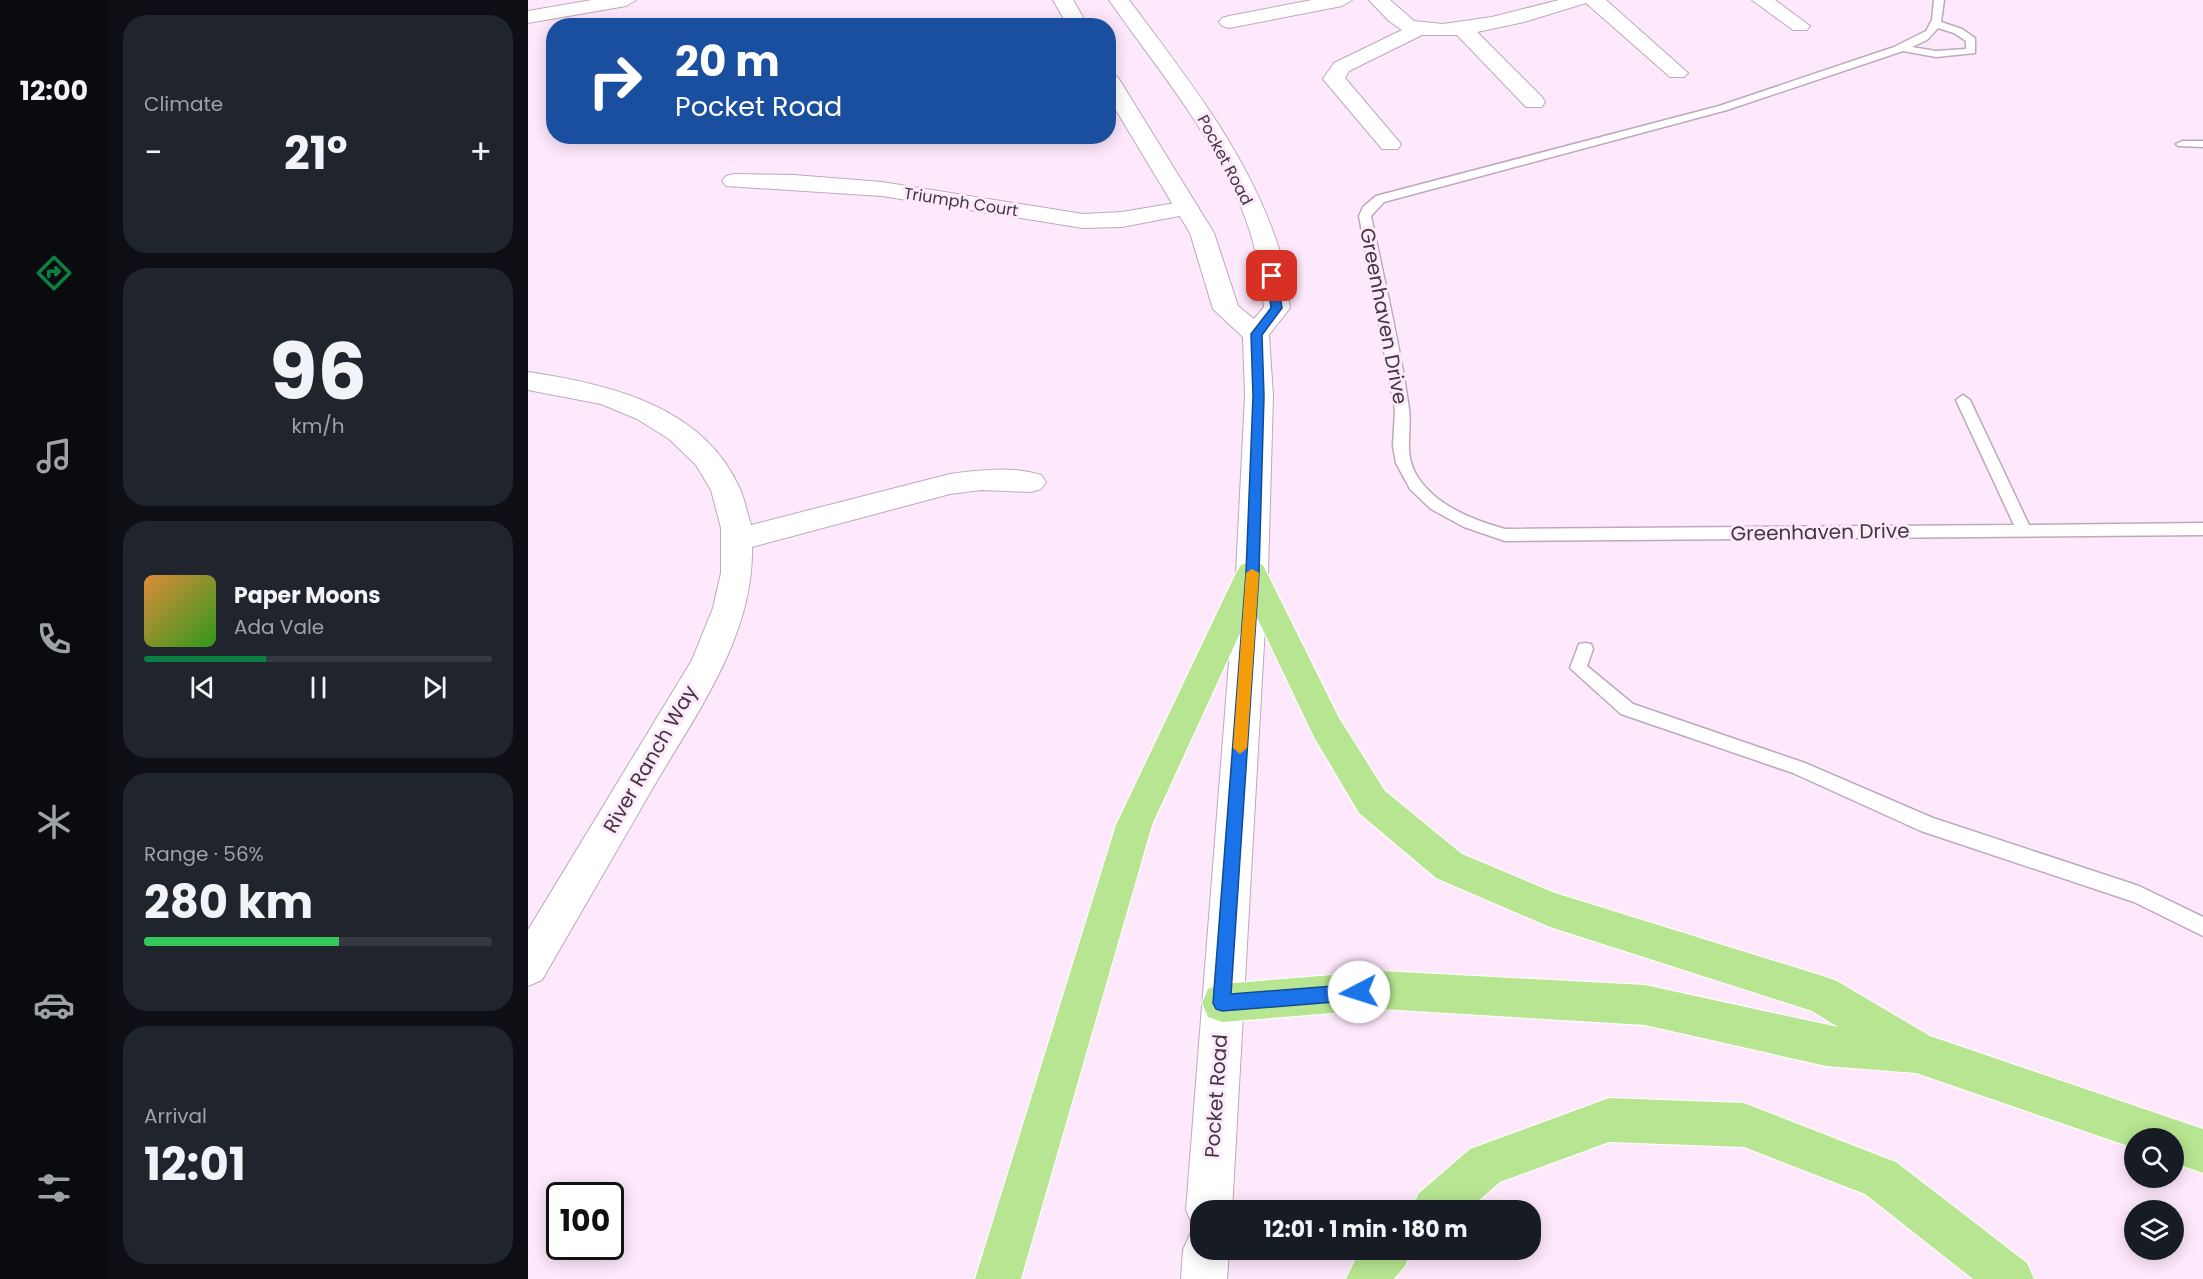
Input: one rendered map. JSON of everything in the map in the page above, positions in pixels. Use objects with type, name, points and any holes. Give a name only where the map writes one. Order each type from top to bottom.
[{"type":"highway","points":[[1252,573],[1326,727],[1372,802],[1449,866],[1550,909],[1823,995],[1919,1053],[2137,1128]]},
{"type":"highway","points":[[998,1279],[1134,825],[1252,573]]},
{"type":"highway","points":[[1222,1003],[1382,990],[1645,1005],[1826,1046],[1919,1053]]},
{"type":"highway","points":[[1446,1200],[1486,1165],[1610,1120],[1744,1125],[1880,1178],[2011,1279]]},
{"type":"highway","points":[[2184,1144],[2203,1151]]},
{"type":"highway","points":[[1369,1279],[1379,1260]]},
{"type":"street","points":[[528,17],[626,0]]},
{"type":"street","points":[[1063,0],[1073,18]]},
{"type":"street","name":"Pocket Road","points":[[1119,0],[1212,128],[1247,194],[1270,260],[1276,308],[1256,334],[1258,396],[1252,573],[1210,1200]]},
{"type":"street","points":[[1229,22],[1342,0]]},
{"type":"street","points":[[1379,0],[1399,20],[1419,28],[1441,31],[1520,16],[1579,0]]},
{"type":"street","points":[[1502,0],[1520,16]]},
{"type":"street","points":[[1594,0],[1677,73]]},
{"type":"street","points":[[1762,0],[1800,26]]},
{"type":"street","points":[[1390,144],[1334,79],[1341,67],[1419,28]]},
{"type":"street","points":[[1462,28],[1533,102]]},
{"type":"street","points":[[1116,92],[1202,233],[1226,309],[1256,334]]},
{"type":"street","name":"Triumph Court","points":[[734,181],[777,180],[848,185],[971,201],[1083,221],[1140,217],[1187,208]]},
{"type":"street","name":"River Ranch Way","points":[[528,381],[560,384],[610,395],[636,405],[667,422],[694,443],[714,467],[731,500],[738,539],[737,575],[728,615],[707,664],[528,967]]},
{"type":"street","points":[[738,539],[950,484],[981,480],[1031,482]]},
{"type":"street","points":[[1204,1279],[1205,1260]]},
{"type":"lane","points":[[1901,47],[1925,54],[1948,56],[1971,51],[1971,40],[1958,31],[1936,24],[1940,16],[1939,0]]},
{"type":"lane","name":"Greenhaven Drive","points":[[1936,24],[1919,40],[1723,108],[1380,199],[1372,204],[1365,216],[1391,341],[1403,417],[1399,434],[1402,461],[1418,487],[1434,503],[1454,517],[1505,535],[2203,529]]},
{"type":"lane","points":[[2182,144],[2203,144]]},
{"type":"lane","points":[[1963,400],[2024,530]]},
{"type":"lane","points":[[1585,649],[1578,668],[1627,709],[1799,768],[1928,825],[2139,895],[2203,927]]},
{"type":"slow traffic","points":[[1240,748],[1252,573]]},
{"type":"route","points":[[1272,276],[1276,308],[1256,334],[1258,396],[1252,573],[1222,1003],[1359,992]]}]
